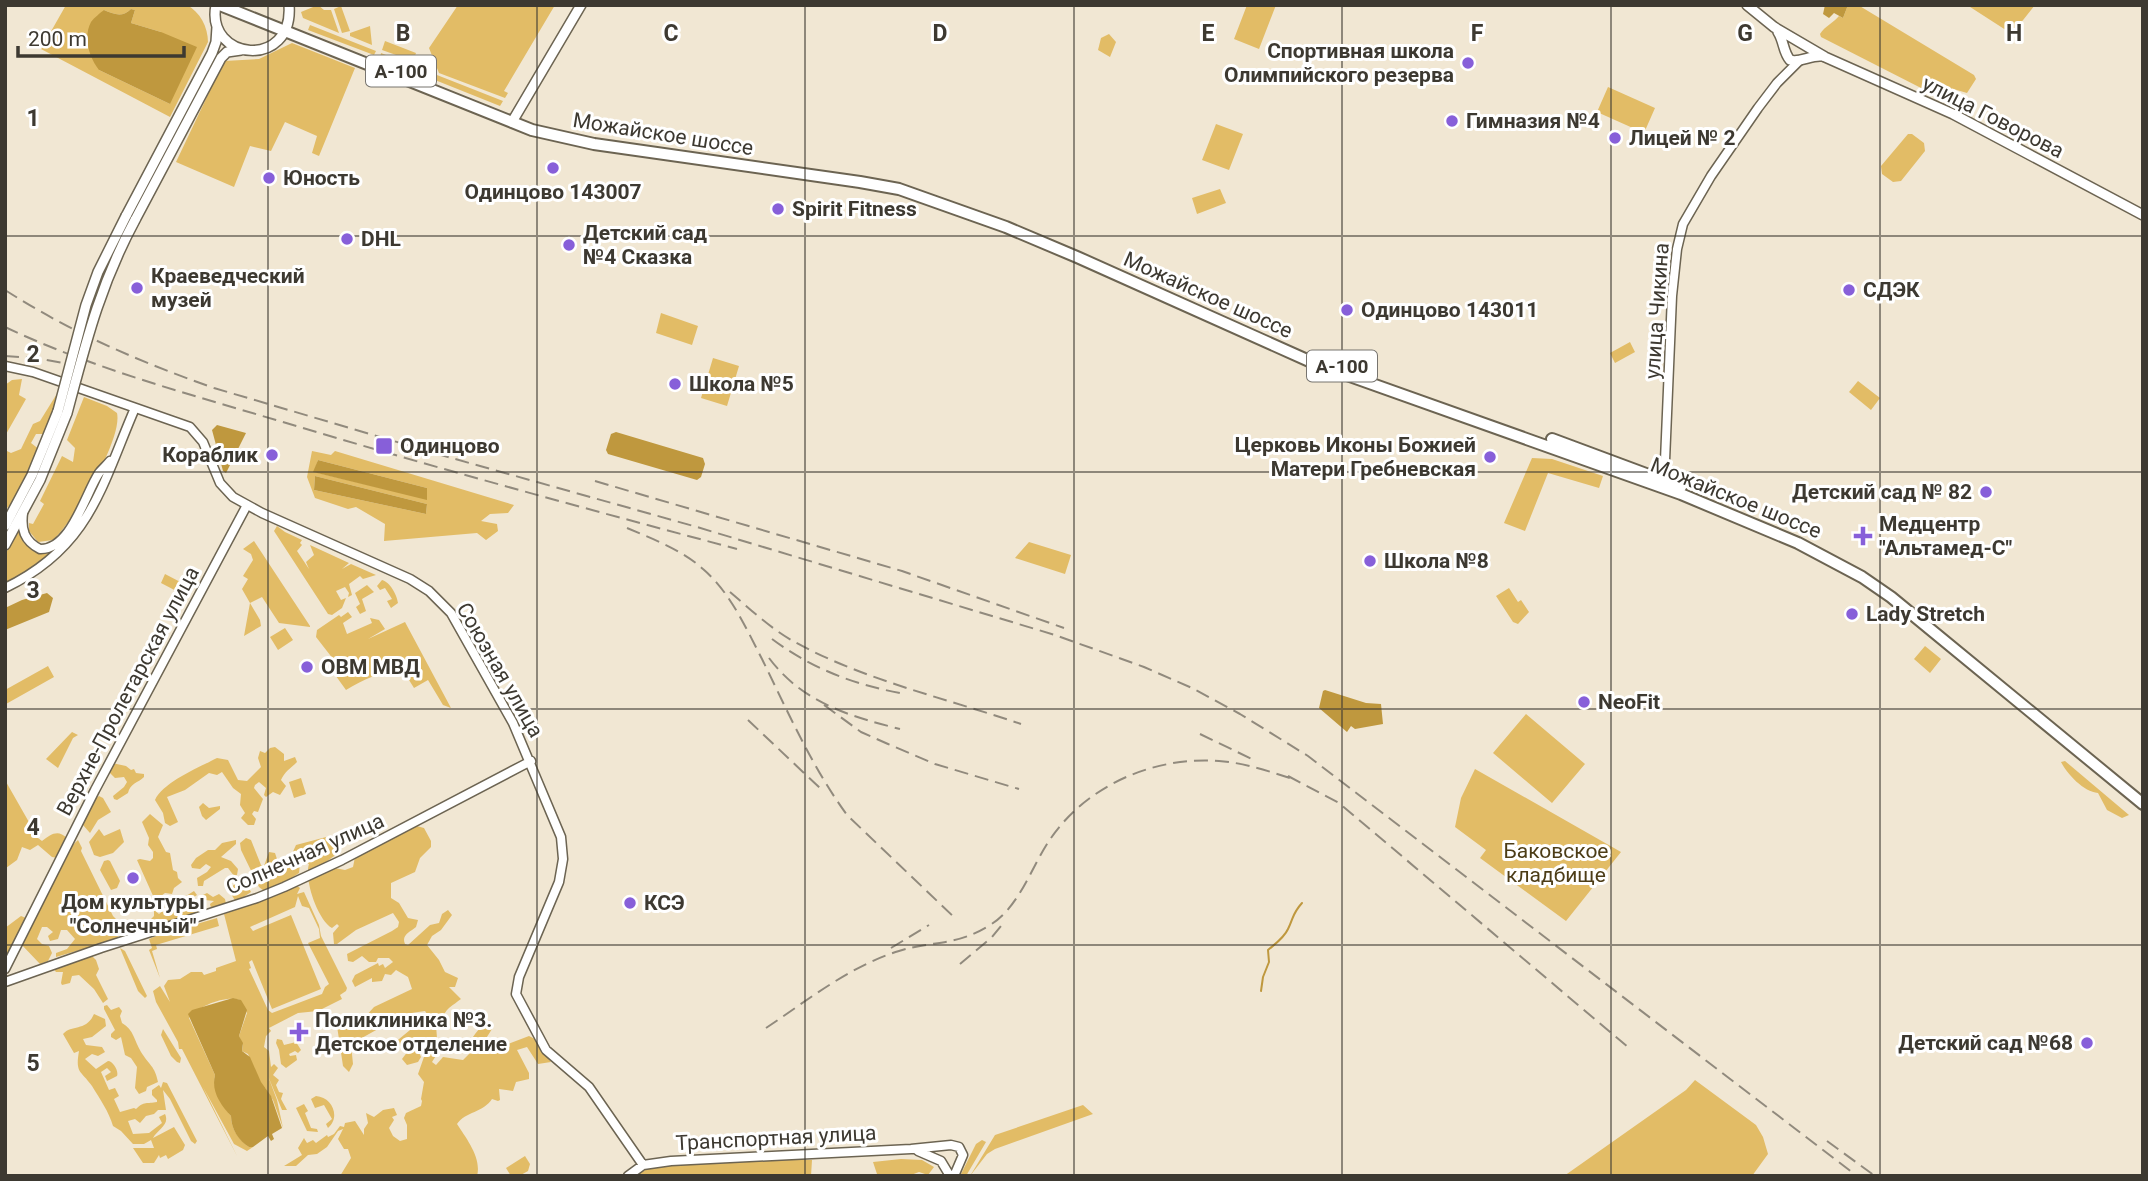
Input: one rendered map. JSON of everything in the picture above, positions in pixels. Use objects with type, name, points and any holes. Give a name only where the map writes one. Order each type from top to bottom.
[{"type":"main road","points":[[5,526],[20,507],[54,450],[94,310],[130,218],[212,53],[216,42],[218,5]]},
{"type":"main road","name":"Можайское шоссе","points":[[218,5],[286,29],[513,119],[596,138],[862,175],[901,184],[1052,239],[1319,358],[1664,484],[1831,559],[1878,588],[2143,804]]},
{"type":"main road","name":"Можайское шоссе","points":[[235,5],[286,29]]},
{"type":"main road","points":[[130,218],[190,117],[221,58],[227,52],[262,50],[272,46],[286,29],[289,5]]},
{"type":"main road","points":[[513,119],[581,5]]},
{"type":"main road","name":"улица Говорова","points":[[1747,5],[1774,27],[1825,57],[1953,114],[2143,215]]},
{"type":"main road","points":[[217,27],[226,41],[241,50]]},
{"type":"main road","name":"улица Говорова","points":[[1774,27],[1783,40],[1790,60],[1825,57]]},
{"type":"main road","points":[[1785,52],[1790,42],[1800,43],[1805,52],[1801,60]]},
{"type":"main road","name":"Можайское шоссе","points":[[1664,484],[1684,488],[1796,535],[1865,572],[1933,622],[2143,795]]},
{"type":"main road","points":[[5,544],[20,507]]},
{"type":"street","name":"улица Чикина","points":[[1664,484],[1672,296],[1677,249],[1683,224],[1711,176],[1777,83],[1784,69],[1785,52]]},
{"type":"street","name":"улица Чикина","points":[[1777,83],[1801,60]]},
{"type":"street","name":"Союзная улица","points":[[5,366],[33,372],[190,427],[204,442],[220,483],[233,497],[410,579],[451,613],[510,718],[531,761],[561,837],[563,859],[555,895],[519,977],[516,994],[546,1050],[589,1087],[643,1166]]},
{"type":"street","points":[[5,588],[49,562],[73,538],[94,503],[135,408]]},
{"type":"street","points":[[5,515],[20,507],[22,530],[28,540],[40,549],[54,546],[71,527],[99,474],[115,456]]},
{"type":"street","points":[[1665,461],[1674,478],[1684,488]]},
{"type":"street","name":"Верхне-Пролетарская улица","points":[[5,969],[78,822],[247,505]]},
{"type":"street","name":"Солнечная улица","points":[[5,982],[284,887],[342,860],[531,761]]},
{"type":"street","points":[[955,1145],[963,1158],[952,1176],[943,1163],[941,1152],[947,1146],[955,1145]]},
{"type":"street","name":"Транспортная улица","points":[[643,1166],[709,1158],[947,1146]]},
{"type":"street","points":[[911,1149],[952,1168],[959,1165]]},
{"type":"street","points":[[628,1176],[643,1166]]},
{"type":"green space","points":[[66,5],[187,5],[202,20],[208,42],[170,117],[41,49]],"holes":[[[104,10],[118,14],[135,10],[131,23],[161,32],[170,104],[99,70]]]},
{"type":"green space","points":[[318,5],[324,10],[331,10],[339,33],[303,18],[301,12]]},
{"type":"green space","points":[[458,5],[555,5],[504,91],[508,93],[505,98],[439,73],[429,48]]},
{"type":"green space","points":[[1247,5],[1276,5],[1259,49],[1234,39]]},
{"type":"green space","points":[[1848,5],[1858,5],[1974,75],[1976,79],[1967,93],[1930,82],[1923,89],[1821,37],[1820,34],[1839,16],[1843,18]]},
{"type":"green space","points":[[1967,5],[2035,5],[2012,34]]},
{"type":"green space","points":[[341,6],[350,31],[342,33],[334,9]]},
{"type":"green space","points":[[310,25],[376,51],[374,55],[308,30]]},
{"type":"green space","points":[[370,26],[372,45],[350,36],[350,33]]},
{"type":"green space","points":[[1109,34],[1116,42],[1110,57],[1098,50],[1101,38]]},
{"type":"green space","points":[[385,41],[416,53],[413,61],[382,50]]},
{"type":"green space","points":[[292,43],[355,68],[319,156],[312,153],[317,136],[285,122],[271,151],[250,146],[234,187],[176,162],[224,61],[259,59]]},
{"type":"green space","points":[[381,53],[503,101],[500,106],[380,58]]},
{"type":"green space","points":[[1608,87],[1655,108],[1644,133],[1597,112]]},
{"type":"green space","points":[[1216,124],[1243,134],[1229,170],[1202,160]]},
{"type":"green space","points":[[1908,134],[1924,143],[1925,151],[1901,181],[1893,182],[1882,174],[1881,166]]},
{"type":"green space","points":[[1220,189],[1226,203],[1197,214],[1192,198]]},
{"type":"green space","points":[[661,313],[698,326],[692,345],[656,333]]},
{"type":"green space","points":[[1630,342],[1635,352],[1615,363],[1610,353]]},
{"type":"green space","points":[[713,358],[739,366],[727,406],[701,398]]},
{"type":"green space","points":[[22,379],[19,395],[26,399],[5,436],[5,385],[12,380]]},
{"type":"green space","points":[[1858,381],[1880,398],[1871,410],[1849,392]]},
{"type":"green space","points":[[58,392],[46,434],[36,434],[31,443],[40,450],[15,500],[5,510],[5,450],[11,453],[21,449],[33,424],[40,421]]},
{"type":"green space","points":[[84,397],[117,413],[117,425],[112,441],[95,480],[62,530],[53,540],[38,542],[29,531],[29,523],[33,524],[44,504],[40,501],[62,456],[73,462],[75,448],[67,440]]},
{"type":"green space","points":[[312,451],[331,455],[335,451],[514,505],[508,513],[490,514],[481,521],[497,524],[498,531],[486,540],[477,533],[384,541],[385,524],[356,507],[348,509],[315,498],[307,477]],"holes":[[[318,460],[427,488],[427,499],[314,472]],[[315,476],[427,504],[426,514],[314,490]]]},
{"type":"green space","points":[[1532,458],[1552,459],[1603,476],[1599,488],[1548,473],[1525,531],[1504,523]]},
{"type":"green space","points":[[104,474],[85,514],[66,539],[38,563],[5,583],[5,555],[18,530],[29,545],[53,549],[100,476]]},
{"type":"green space","points":[[277,526],[302,540],[297,551],[309,569],[306,562],[314,555],[310,545],[349,563],[342,569],[351,564],[376,575],[363,579],[360,576],[349,584],[352,595],[348,597],[349,593],[345,587],[336,591],[341,600],[346,598],[342,608],[332,615],[328,614],[274,531]]},
{"type":"green space","points":[[254,541],[310,627],[279,623],[262,597],[250,603],[242,589],[248,579],[243,576],[253,560],[251,554],[243,549]]},
{"type":"green space","points":[[1029,542],[1071,555],[1065,574],[1015,558]]},
{"type":"green space","points":[[165,574],[188,586],[184,595],[161,583]]},
{"type":"green space","points":[[382,580],[395,593],[398,603],[391,608],[387,601],[392,599],[385,588],[380,590],[377,586]]},
{"type":"green space","points":[[367,585],[374,592],[362,599],[366,611],[360,614],[356,607],[360,604],[355,593]]},
{"type":"green space","points":[[1509,588],[1529,612],[1518,624],[1513,622],[1496,596]]},
{"type":"green space","points":[[250,603],[261,626],[244,636]]},
{"type":"green space","points":[[348,612],[352,617],[343,623],[347,634],[372,623],[370,618],[379,620],[385,629],[368,639],[405,622],[451,708],[443,705],[428,680],[414,688],[399,664],[346,690],[333,672],[337,669],[337,664],[316,637],[317,630]]},
{"type":"green space","points":[[285,628],[293,640],[278,650],[270,637]]},
{"type":"green space","points":[[1925,646],[1941,659],[1930,673],[1914,659]]},
{"type":"green space","points":[[48,666],[54,677],[6,704],[5,690]]},
{"type":"green space","points":[[1526,714],[1585,764],[1552,803],[1493,753]]},
{"type":"green space","points":[[72,732],[78,735],[73,738],[58,768],[46,759]]},
{"type":"green space","points":[[275,747],[284,754],[284,761],[295,757],[297,762],[281,780],[286,786],[280,795],[273,792],[266,797],[266,788],[259,782],[255,785],[254,788],[263,799],[258,812],[254,811],[252,814],[256,819],[254,825],[248,825],[241,818],[245,813],[240,805],[241,794],[233,788],[222,772],[217,775],[209,773],[185,790],[167,797],[178,822],[170,826],[165,823],[163,813],[155,800],[159,793],[174,781],[217,758],[228,760],[238,780],[247,781],[261,767],[258,758],[260,751],[265,753]]},
{"type":"green space","points":[[2065,761],[2129,815],[2122,818],[2107,810],[2098,793],[2082,786],[2067,772],[2061,762]]},
{"type":"green space","points":[[112,763],[144,774],[128,793],[117,800],[113,796],[127,782],[124,777],[115,778],[108,771]]},
{"type":"green space","name":"Баковское кладбище","points":[[1475,769],[1621,852],[1566,921],[1480,858],[1486,850],[1455,827],[1461,798]]},
{"type":"green space","points":[[301,778],[306,794],[294,798],[289,782]]},
{"type":"green space","points":[[5,780],[38,838],[42,841],[58,833],[67,838],[58,858],[52,857],[38,845],[30,850],[22,847],[17,860],[6,868],[5,873]]},
{"type":"green space","points":[[99,796],[111,812],[98,820],[90,833],[83,825]]},
{"type":"green space","points":[[203,803],[209,808],[220,806],[220,809],[206,820],[199,807]]},
{"type":"green space","points":[[150,814],[163,825],[158,837],[166,852],[170,853],[173,870],[182,882],[174,888],[172,894],[165,893],[157,899],[154,898],[137,860],[150,861],[153,858],[142,822]]},
{"type":"green space","points":[[413,825],[424,828],[431,847],[420,858],[415,872],[391,883],[391,898],[399,903],[408,918],[418,920],[416,927],[404,938],[405,944],[408,945],[430,925],[439,923],[442,914],[448,910],[452,915],[427,945],[445,972],[458,978],[455,987],[449,987],[461,999],[447,1010],[436,1025],[437,1038],[409,1044],[414,1051],[418,1050],[421,1057],[418,1062],[407,1065],[402,1059],[408,1051],[407,1048],[393,1044],[410,1030],[431,1020],[425,1011],[405,1014],[351,1044],[353,1064],[349,1072],[343,1066],[337,1026],[339,1023],[355,1016],[365,1017],[374,1007],[412,989],[408,977],[396,970],[391,975],[385,974],[382,981],[372,982],[372,978],[355,987],[352,981],[355,975],[378,963],[385,968],[393,962],[389,958],[378,958],[376,962],[369,962],[362,956],[353,962],[348,961],[347,954],[392,931],[398,927],[399,922],[393,913],[356,930],[334,944],[333,933],[339,926],[337,924],[332,928],[317,908],[308,879],[309,864],[300,864],[299,873],[278,890],[272,888],[264,891],[259,887],[240,843],[246,838],[251,840],[261,865],[264,866],[269,852],[275,853],[281,864],[291,856],[296,845],[330,836],[337,845],[337,854],[323,864],[345,870],[353,867],[355,857]]},
{"type":"green space","points":[[99,829],[104,836],[120,829],[124,842],[113,853],[100,857],[94,855],[89,842]]},
{"type":"green space","points":[[78,840],[122,933],[114,940],[56,957],[56,953],[67,949],[75,939],[67,930],[61,930],[58,939],[50,941],[48,936],[53,932],[42,927],[37,939],[49,946],[52,953],[48,961],[40,964],[21,944],[71,848]]},
{"type":"green space","points":[[236,840],[236,844],[221,857],[231,861],[238,869],[237,875],[234,876],[225,868],[204,881],[203,886],[198,886],[197,878],[211,867],[206,864],[200,869],[192,868],[196,858],[208,850],[215,850],[222,843]]},
{"type":"green space","points":[[108,860],[120,881],[117,888],[111,890],[100,870],[104,861]]},
{"type":"green space","points":[[244,878],[251,892],[236,902],[228,889]]},
{"type":"green space","points":[[293,883],[300,888],[297,894],[304,892],[319,925],[321,936],[347,988],[340,995],[342,999],[318,1011],[298,1013],[269,1028],[271,1031],[266,1036],[264,1047],[269,1051],[271,1067],[274,1064],[278,1068],[273,1075],[279,1080],[276,1085],[279,1092],[283,1093],[281,1099],[287,1110],[282,1110],[268,1076],[283,1128],[273,1100],[265,1088],[263,1089],[248,1054],[242,1051],[243,1045],[239,1036],[247,1013],[240,1000],[227,999],[213,1003],[199,1009],[189,1018],[215,1075],[216,1091],[231,1116],[234,1130],[245,1144],[253,1147],[247,1151],[234,1144],[203,1087],[237,1156],[182,1049],[179,1049],[153,991],[160,986],[170,1002],[164,986],[168,980],[180,979],[191,972],[202,972],[204,975],[236,961],[224,914],[285,891]],"holes":[[[298,896],[302,906],[309,908],[319,929],[320,938],[308,943],[329,984],[322,994],[272,1013],[268,1010],[249,969],[249,962],[252,960],[272,1009],[321,989],[291,915],[253,931],[250,927],[295,907]]]},
{"type":"green space","points":[[194,891],[197,895],[190,900],[189,909],[191,911],[203,905],[206,907],[202,912],[165,925],[145,925],[154,916],[154,910],[159,914],[164,910],[172,914],[166,903],[172,900],[183,902],[186,896]]},
{"type":"green space","points":[[207,893],[213,897],[219,894],[226,904],[211,908],[210,904],[214,901],[205,900],[203,895]]},
{"type":"green space","points":[[21,916],[26,918],[8,957],[5,958],[5,928]]},
{"type":"green space","points":[[217,918],[219,926],[156,945],[157,949],[152,951],[160,978],[149,950],[152,948],[149,939]]},
{"type":"green space","points":[[120,948],[125,951],[147,996],[145,998],[138,991]]},
{"type":"green space","points":[[90,954],[96,960],[99,969],[96,975],[108,999],[103,1003],[94,989],[79,975],[72,976],[70,983],[62,985],[63,972],[56,972],[52,967]]},
{"type":"green space","points":[[107,1005],[111,1010],[119,1007],[122,1011],[122,1023],[131,1032],[157,1077],[158,1082],[139,1094],[135,1088],[137,1067],[131,1058],[125,1055],[121,1037],[116,1040],[111,1037],[115,1030],[104,1009]]},
{"type":"green space","points":[[94,1014],[105,1019],[106,1026],[92,1037],[83,1039],[86,1045],[102,1047],[105,1052],[98,1056],[92,1054],[85,1059],[96,1069],[108,1061],[115,1067],[117,1076],[107,1081],[105,1076],[111,1072],[107,1068],[101,1072],[109,1090],[115,1088],[119,1096],[114,1099],[120,1112],[157,1102],[152,1090],[159,1085],[161,1088],[163,1082],[167,1083],[197,1141],[195,1144],[163,1090],[166,1110],[158,1110],[146,1116],[140,1123],[135,1119],[128,1121],[133,1134],[149,1133],[162,1123],[159,1117],[165,1114],[165,1124],[153,1138],[174,1127],[185,1145],[183,1150],[168,1159],[166,1155],[160,1158],[159,1155],[154,1163],[143,1163],[133,1148],[154,1148],[151,1140],[144,1144],[133,1144],[113,1126],[92,1086],[80,1071],[79,1051],[74,1053],[63,1034],[83,1026]]},
{"type":"green space","points":[[490,1027],[492,1029],[485,1044],[495,1049],[529,1036],[535,1039],[551,1062],[538,1064],[527,1047],[517,1050],[529,1073],[529,1079],[516,1082],[513,1091],[499,1089],[500,1100],[492,1099],[457,1124],[475,1155],[477,1176],[340,1176],[351,1158],[348,1149],[344,1149],[338,1139],[343,1129],[317,1154],[308,1155],[296,1166],[284,1166],[302,1155],[298,1148],[304,1138],[307,1143],[313,1140],[316,1143],[327,1135],[328,1137],[334,1134],[340,1126],[344,1127],[345,1123],[355,1121],[364,1135],[368,1123],[366,1113],[374,1117],[383,1110],[394,1108],[397,1115],[392,1117],[394,1120],[389,1128],[393,1136],[400,1141],[407,1139],[404,1118],[406,1113],[421,1106],[424,1082],[418,1074],[425,1054],[435,1051],[437,1054],[432,1062],[436,1065],[443,1057],[463,1060],[469,1054],[470,1043],[477,1031]]},
{"type":"green space","points":[[163,1029],[181,1058],[180,1063],[171,1056],[161,1035]]},
{"type":"green space","points":[[277,1039],[282,1040],[284,1045],[296,1042],[301,1050],[289,1054],[296,1055],[297,1060],[286,1068],[281,1064]]},
{"type":"green space","points":[[1695,1080],[1756,1125],[1768,1154],[1752,1176],[1564,1176],[1686,1090]]},
{"type":"green space","points":[[322,1097],[333,1108],[334,1118],[328,1128],[326,1124],[332,1119],[324,1105],[315,1108],[311,1099]]},
{"type":"green space","points":[[304,1104],[311,1128],[317,1129],[318,1132],[307,1131],[296,1108]]},
{"type":"green space","points":[[1083,1105],[1093,1114],[995,1149],[987,1154],[970,1176],[995,1135]]},
{"type":"green space","points":[[982,1140],[986,1142],[966,1176],[960,1176],[976,1144]]},
{"type":"green space","points":[[525,1156],[530,1164],[528,1171],[519,1176],[511,1176],[506,1168]]},
{"type":"green space","points":[[784,1159],[812,1160],[811,1176],[635,1176],[647,1169],[666,1166]]},
{"type":"green space","points":[[922,1160],[934,1167],[928,1175],[919,1172],[911,1175],[877,1174],[873,1162]]},
{"type":"shaded area","points":[[1825,5],[1848,5],[1843,18],[1834,13],[1829,18],[1823,14]]},
{"type":"shaded area","points":[[104,10],[121,14],[135,10],[131,23],[197,47],[170,104],[99,70],[92,59],[87,40],[91,22]]},
{"type":"shaded area","points":[[217,425],[246,433],[226,473],[223,471],[212,430]]},
{"type":"shaded area","points":[[616,432],[703,458],[705,464],[701,477],[697,480],[608,454],[606,450],[611,434]]},
{"type":"shaded area","points":[[318,460],[427,488],[427,500],[313,472]]},
{"type":"shaded area","points":[[315,476],[427,504],[426,514],[314,490]]},
{"type":"shaded area","points":[[47,593],[53,598],[49,612],[5,630],[5,608]]},
{"type":"shaded area","points":[[1325,690],[1366,703],[1381,704],[1383,724],[1355,729],[1351,726],[1347,732],[1319,708]]},
{"type":"shaded area","points":[[233,998],[241,1000],[247,1010],[239,1036],[243,1043],[242,1051],[250,1057],[261,1082],[271,1096],[282,1128],[272,1134],[274,1139],[271,1141],[268,1136],[253,1147],[249,1147],[239,1138],[232,1125],[231,1116],[217,1097],[215,1075],[188,1014],[192,1010]]},
{"type":"waterway","points":[[1261,991],[1269,962],[1268,950],[1284,935],[1302,903]]},
{"type":"railway","points":[[5,290],[56,320],[107,345],[214,388],[697,527],[1055,635],[1144,667],[1192,688],[1308,756],[1857,1176]]},
{"type":"railway","points":[[5,327],[71,355],[173,390],[448,470],[737,549]]},
{"type":"railway","points":[[5,356],[68,364]]},
{"type":"railway","points":[[595,481],[902,571],[1064,628]]},
{"type":"railway","points":[[627,528],[686,556],[713,578],[743,623],[834,797],[847,815],[957,920]]},
{"type":"railway","points":[[730,592],[776,630],[820,655],[876,678],[1021,724]]},
{"type":"railway","points":[[772,639],[833,674],[900,693]]},
{"type":"railway","points":[[769,658],[796,686],[827,705],[862,719],[900,729]]},
{"type":"railway","points":[[824,705],[861,732],[888,744],[935,764],[1019,789]]},
{"type":"railway","points":[[748,720],[822,790]]},
{"type":"railway","points":[[1200,734],[1256,761]]},
{"type":"railway","points":[[766,1028],[863,965],[899,951],[966,937],[1000,918],[1016,899],[1047,844],[1062,824],[1080,806],[1121,779],[1169,764],[1219,761],[1258,768],[1296,780]]},
{"type":"railway","points":[[1288,776],[1339,803],[1629,1048]]},
{"type":"railway","points":[[960,964],[992,937],[1005,921]]},
{"type":"railway","points":[[891,948],[929,925]]},
{"type":"railway","points":[[1827,1141],[1875,1176]]},
{"type":"place","name":"Спортивная школа Олимпийского резерва","points":[[1468,63]]},
{"type":"place","name":"Гимназия №4","points":[[1452,121]]},
{"type":"place","name":"Лицей № 2","points":[[1615,138]]},
{"type":"place","name":"Одинцово 143007","points":[[553,168]]},
{"type":"place","name":"Юность","points":[[269,178]]},
{"type":"place","name":"Spirit Fitness","points":[[778,209]]},
{"type":"place","name":"DHL","points":[[347,239]]},
{"type":"place","name":"Детский сад №4 Сказка","points":[[569,245]]},
{"type":"place","name":"Краеведческий музей","points":[[137,288]]},
{"type":"place","name":"СДЭК","points":[[1849,290]]},
{"type":"place","name":"Одинцово 143011","points":[[1347,310]]},
{"type":"place","name":"Школа №5","points":[[675,384]]},
{"type":"place","name":"Одинцово","points":[[384,446]]},
{"type":"place","name":"Кораблик","points":[[272,455]]},
{"type":"place","name":"Церковь Иконы Божией Матери Гребневская","points":[[1490,457]]},
{"type":"place","name":"Детский сад № 82","points":[[1986,492]]},
{"type":"place","name":"Медцентр \"Альтамед-С\"","points":[[1863,536]]},
{"type":"place","name":"Школа №8","points":[[1370,561]]},
{"type":"place","name":"Lady Stretch","points":[[1852,614]]},
{"type":"place","name":"ОВМ МВД","points":[[307,667]]},
{"type":"place","name":"NeoFit","points":[[1584,702]]},
{"type":"place","name":"Дом культуры \"Солнечный\"","points":[[133,878]]},
{"type":"place","name":"КСЭ","points":[[630,903]]},
{"type":"place","name":"Поликлиника №3. Детское отделение","points":[[299,1032]]},
{"type":"place","name":"Детский сад №68","points":[[2087,1043]]}]
